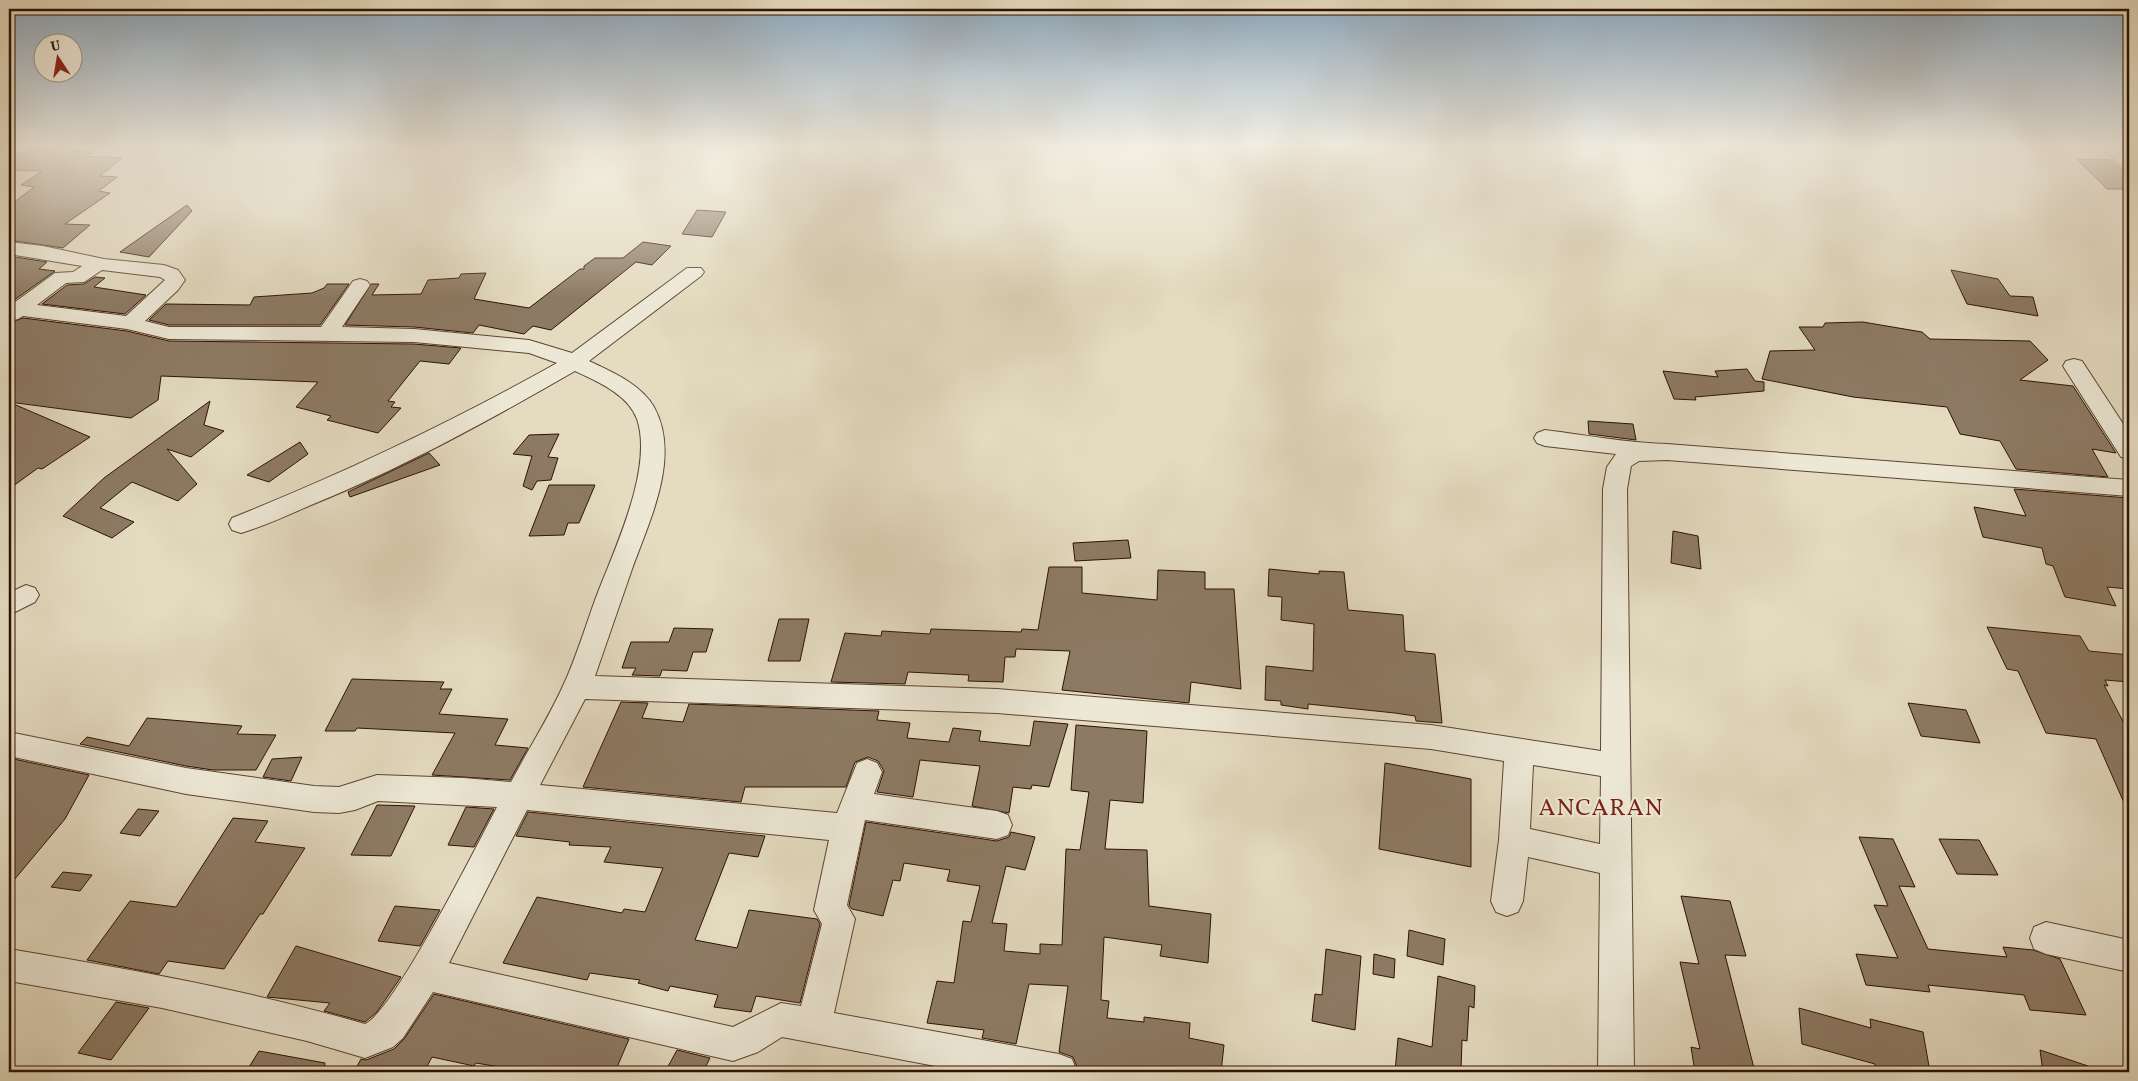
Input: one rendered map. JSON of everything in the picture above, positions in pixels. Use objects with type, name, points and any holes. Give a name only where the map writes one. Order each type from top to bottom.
[{"type":"street","points":[[9,248],[43,252],[98,264],[171,274],[175,280],[171,286],[132,323]]},
{"type":"street","points":[[14,313],[62,277],[77,278],[98,264]]},
{"type":"street","points":[[241,524],[330,488],[401,456],[569,361],[694,272]]},
{"type":"street","points":[[327,334],[360,284]]},
{"type":"street","points":[[9,965],[47,973],[162,991],[307,1024],[365,1041],[381,1035],[391,1026],[425,974],[577,687],[646,494],[651,473],[652,441],[646,416],[635,397],[613,382],[540,349],[408,335],[169,333],[150,330],[132,323],[14,313]]},
{"type":"street","points":[[2074,366],[2129,451]]},
{"type":"street","points":[[1545,438],[1609,445],[1640,451],[2129,488]]},
{"type":"street","points":[[1616,1072],[1617,766],[1615,472],[1622,459],[1640,451]]},
{"type":"street","points":[[577,687],[997,701],[1430,737],[1617,766]]},
{"type":"street","points":[[9,744],[186,782],[314,798],[339,800],[355,797],[377,788],[464,791],[518,798],[683,810],[997,825]]},
{"type":"street","points":[[1508,901],[1514,840],[1519,751]]},
{"type":"street","points":[[814,1027],[839,919],[830,910],[852,817],[867,772]]},
{"type":"street","points":[[1514,840],[1616,862]]},
{"type":"street","points":[[2046,938],[2129,956]]},
{"type":"street","points":[[425,974],[732,1044],[743,1042],[762,1029],[781,1020],[1059,1072]]},
{"type":"building","points":[[19,198],[102,198],[65,224],[90,225],[63,248],[9,240],[9,206]]},
{"type":"building","points":[[187,205],[192,211],[149,257],[120,252]]},
{"type":"building","points":[[697,210],[726,212],[712,237],[682,234]]},
{"type":"building","points":[[643,242],[671,246],[652,265],[636,262],[551,330],[533,326],[524,334],[479,325],[473,333],[414,327],[345,325],[371,284],[379,284],[372,295],[421,294],[428,280],[459,278],[461,274],[486,273],[474,299],[529,308],[580,269],[584,269],[584,266],[595,258],[623,258]]},
{"type":"building","points":[[9,256],[47,262],[39,269],[55,271],[10,303],[9,308]]},
{"type":"building","points":[[1951,270],[1998,279],[2010,296],[2033,297],[2038,316],[1967,304]]},
{"type":"building","points":[[95,277],[105,278],[94,287],[146,295],[125,314],[42,304],[67,285],[84,284]]},
{"type":"building","points":[[327,284],[349,284],[320,325],[169,325],[149,320],[166,304],[250,305],[254,297],[312,293],[324,288]]},
{"type":"building","points":[[23,318],[127,331],[169,341],[414,344],[461,348],[449,364],[420,361],[388,401],[395,402],[391,407],[401,408],[378,433],[327,420],[331,416],[296,407],[318,382],[161,376],[158,400],[131,418],[9,402],[9,323]]},
{"type":"building","points":[[1863,322],[1922,332],[1930,339],[2030,341],[2048,360],[2020,380],[2073,386],[2116,453],[2092,449],[2108,477],[2016,469],[2000,441],[1960,434],[1947,407],[1853,397],[1762,379],[1770,351],[1815,350],[1799,327],[1823,327],[1825,323]]},
{"type":"building","points":[[1747,369],[1755,381],[1764,382],[1764,391],[1695,397],[1696,400],[1674,399],[1663,371],[1718,377],[1715,371]]},
{"type":"building","points":[[210,401],[204,425],[224,431],[191,457],[167,449],[197,484],[178,501],[132,482],[100,508],[134,522],[112,538],[63,516],[104,478]]},
{"type":"building","points":[[9,402],[90,437],[42,469],[38,468],[9,489]]},
{"type":"building","points":[[1588,421],[1633,424],[1636,440],[1589,434]]},
{"type":"building","points":[[559,434],[548,457],[558,458],[551,480],[537,481],[532,490],[523,486],[532,456],[513,454],[529,435]]},
{"type":"building","points":[[300,442],[308,454],[269,482],[247,475]]},
{"type":"building","points":[[429,453],[440,465],[350,497],[348,492]]},
{"type":"building","points":[[549,485],[595,485],[579,523],[568,523],[564,535],[529,536]]},
{"type":"building","points":[[2014,489],[2129,498],[2129,589],[2107,587],[2116,606],[2065,597],[2053,566],[2046,564],[2042,548],[1983,537],[1974,507],[2026,516]]},
{"type":"building","points":[[1673,531],[1698,536],[1701,569],[1671,563]]},
{"type":"building","points":[[1128,540],[1131,558],[1075,561],[1073,543]]},
{"type":"building","points":[[1049,567],[1082,567],[1082,593],[1157,600],[1158,570],[1205,572],[1205,589],[1234,589],[1241,689],[1191,682],[1189,703],[1062,690],[1070,651],[1016,649],[1015,657],[1005,657],[1003,682],[968,681],[969,675],[908,672],[905,684],[831,682],[845,633],[881,636],[882,631],[930,634],[931,629],[1021,632],[1022,629],[1038,630]]},
{"type":"building","points":[[1269,569],[1319,574],[1319,571],[1344,572],[1348,610],[1403,615],[1405,651],[1435,654],[1442,723],[1416,721],[1415,716],[1395,713],[1308,704],[1308,709],[1281,705],[1281,701],[1265,700],[1266,666],[1313,671],[1314,624],[1281,620],[1282,597],[1268,596]]},
{"type":"building","points":[[779,619],[809,619],[800,661],[768,661]]},
{"type":"building","points":[[1987,627],[2080,636],[2089,651],[2129,655],[2129,682],[2105,680],[2108,686],[2104,685],[2129,733],[2129,814],[2096,739],[2046,733],[2018,671],[2007,669]]},
{"type":"building","points":[[674,628],[713,629],[706,652],[693,652],[687,671],[662,670],[660,676],[632,675],[636,668],[622,668],[631,642],[669,642]]},
{"type":"building","points":[[352,679],[444,682],[440,689],[452,689],[439,714],[508,719],[495,745],[528,748],[510,780],[432,775],[455,733],[357,728],[355,731],[325,731]]},
{"type":"building","points":[[621,702],[648,703],[642,718],[683,722],[689,704],[879,711],[877,720],[910,723],[907,738],[949,742],[953,728],[981,731],[979,741],[1030,746],[1034,721],[1068,724],[1049,787],[1032,785],[1031,789],[1013,787],[1009,813],[972,806],[980,766],[920,760],[913,797],[877,792],[884,771],[878,761],[868,757],[855,762],[846,787],[745,787],[741,802],[583,787]]},
{"type":"building","points":[[1908,703],[1966,710],[1980,743],[1921,736]]},
{"type":"building","points":[[147,718],[242,726],[237,734],[276,735],[256,770],[213,770],[80,744],[87,737],[129,746]]},
{"type":"building","points":[[1076,725],[1147,731],[1143,803],[1110,800],[1105,849],[1147,850],[1149,906],[1211,914],[1208,963],[1160,956],[1162,945],[1104,937],[1101,1000],[1109,1001],[1107,1018],[1144,1022],[1144,1017],[1190,1023],[1189,1038],[1224,1045],[1221,1072],[1114,1072],[1077,1067],[1073,1057],[1059,1052],[1068,986],[1029,984],[1016,1044],[982,1038],[984,1030],[927,1023],[937,981],[954,983],[963,921],[971,922],[980,886],[947,881],[950,870],[904,863],[900,881],[893,880],[883,916],[852,909],[849,905],[866,822],[997,841],[1009,837],[1011,832],[1035,837],[1025,870],[1006,866],[992,923],[1007,924],[1004,951],[1040,954],[1040,944],[1062,945],[1066,849],[1080,850],[1089,792],[1071,790]]},
{"type":"building","points":[[302,757],[291,781],[263,777],[272,759]]},
{"type":"building","points":[[9,758],[89,775],[65,819],[9,886]]},
{"type":"building","points":[[1385,763],[1471,779],[1471,867],[1379,849]]},
{"type":"building","points":[[377,805],[415,806],[391,856],[351,855]]},
{"type":"building","points":[[466,807],[494,809],[474,847],[448,845]]},
{"type":"building","points":[[138,809],[159,811],[140,836],[120,833]]},
{"type":"building","points":[[528,812],[765,836],[758,857],[729,853],[695,940],[737,948],[749,910],[817,919],[820,924],[800,1003],[756,996],[751,1012],[714,1007],[718,995],[670,986],[668,991],[638,983],[640,980],[590,973],[587,980],[503,963],[537,897],[622,913],[624,909],[645,912],[663,868],[604,862],[611,847],[569,845],[570,842],[516,836]]},
{"type":"building","points":[[233,818],[268,821],[255,842],[305,848],[263,914],[260,914],[224,969],[168,961],[159,974],[87,960],[130,901],[176,907]]},
{"type":"building","points":[[1859,837],[1893,839],[1915,887],[1899,886],[1928,949],[2007,957],[2003,947],[2033,950],[2060,959],[2086,1015],[2030,1010],[2024,995],[1928,985],[1930,992],[1866,985],[1856,954],[1898,958],[1874,905],[1888,906]]},
{"type":"building","points":[[1939,839],[1979,840],[1998,875],[1957,874]]},
{"type":"building","points":[[63,872],[92,875],[80,891],[51,887]]},
{"type":"building","points":[[1681,896],[1730,901],[1746,956],[1725,955],[1755,1072],[1695,1072],[1691,1047],[1700,1049],[1680,962],[1699,964]]},
{"type":"building","points":[[395,906],[440,910],[420,946],[378,941]]},
{"type":"building","points":[[1409,930],[1445,939],[1443,965],[1407,956]]},
{"type":"building","points":[[296,946],[401,977],[377,1012],[365,1022],[324,1011],[330,1003],[267,997]]},
{"type":"building","points":[[1326,949],[1361,956],[1355,1030],[1312,1021],[1315,994],[1322,995]]},
{"type":"building","points":[[1374,954],[1395,959],[1394,978],[1373,974]]},
{"type":"building","points":[[1438,976],[1475,986],[1474,1008],[1469,1006],[1467,1041],[1462,1040],[1461,1070],[1448,1067],[1448,1072],[1395,1072],[1398,1038],[1432,1047]]},
{"type":"building","points":[[434,994],[629,1039],[615,1072],[530,1072],[476,1063],[474,1066],[432,1057],[424,1072],[354,1072],[361,1059],[366,1060],[394,1049],[404,1039]]},
{"type":"building","points":[[116,1002],[149,1008],[111,1060],[78,1053]]},
{"type":"building","points":[[1799,1008],[1871,1028],[1870,1019],[1923,1032],[1930,1072],[1876,1072],[1875,1064],[1802,1044]]},
{"type":"building","points":[[677,1050],[710,1058],[703,1072],[665,1072]]},
{"type":"building","points":[[2040,1050],[2097,1069],[2097,1072],[2043,1072]]},
{"type":"building","points":[[259,1051],[325,1063],[324,1072],[246,1072]]},
{"type":"district","name":"ANCARAN","points":[[1601,809]]}]
